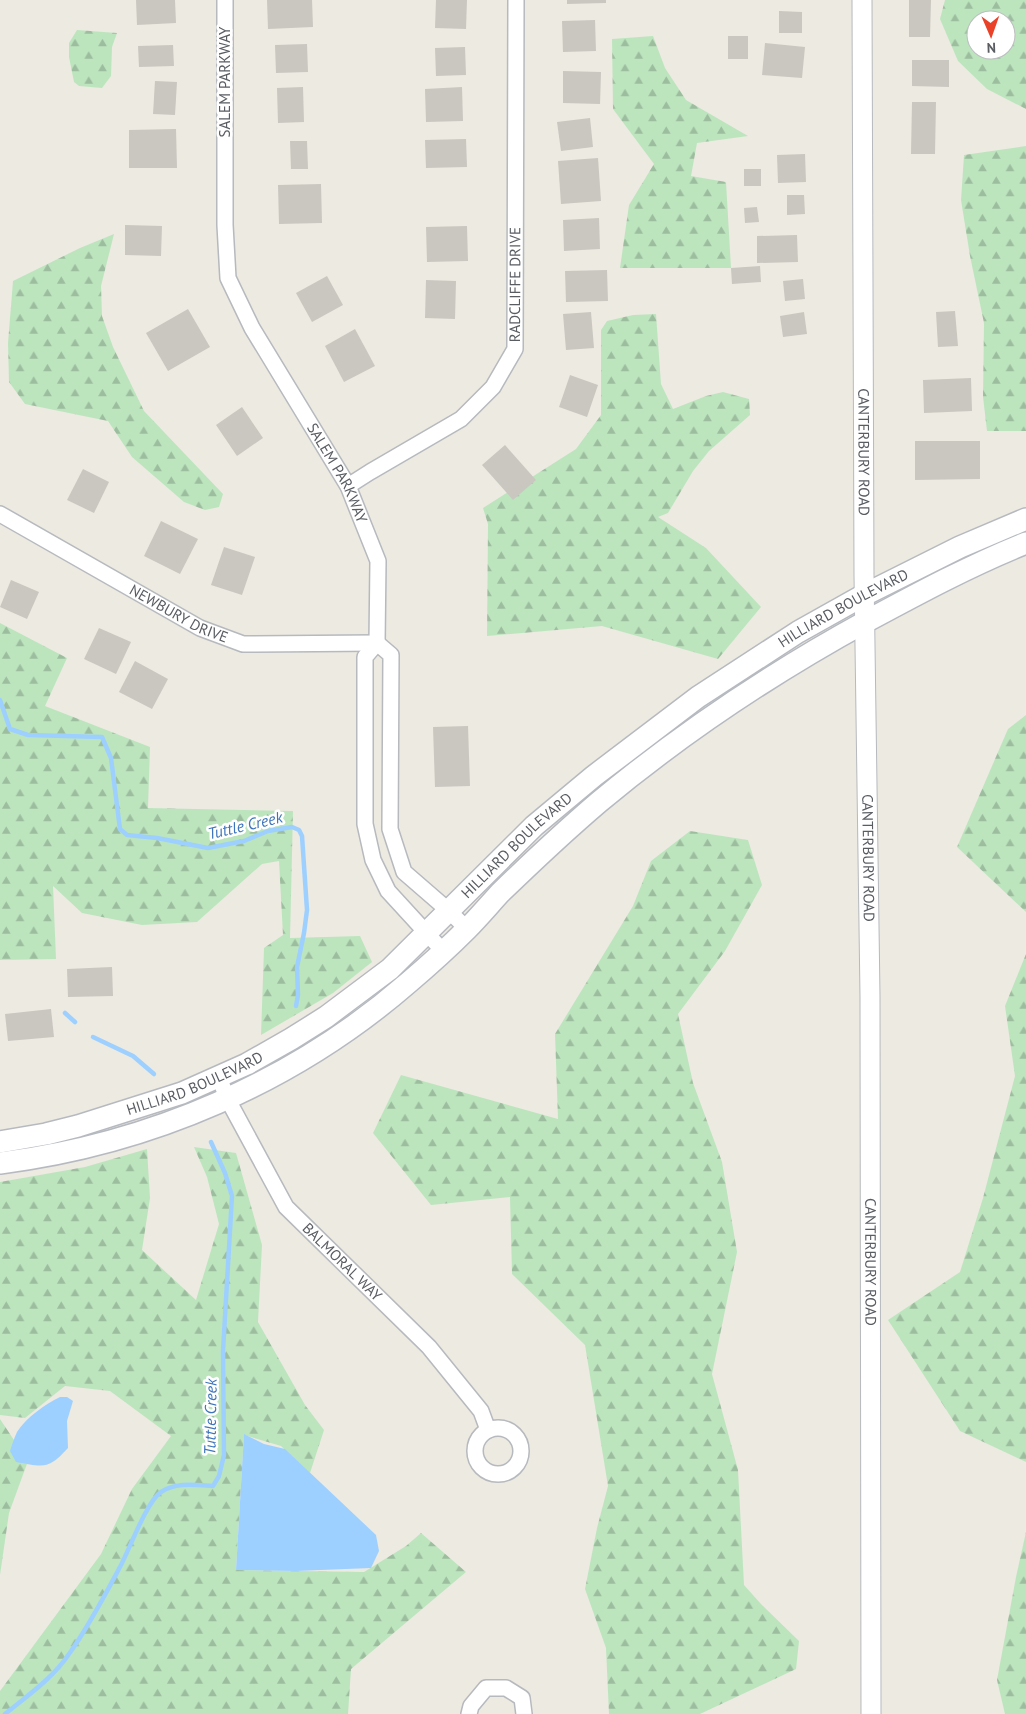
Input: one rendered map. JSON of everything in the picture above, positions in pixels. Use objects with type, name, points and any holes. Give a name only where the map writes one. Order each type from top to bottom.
[{"type":"main road","name":"HILLIARD BOULEVARD","points":[[0,1142],[85,1125],[182,1093],[219,1077],[291,1039],[326,1017],[390,969],[534,826],[594,776],[698,697],[798,632],[864,596],[960,547],[1026,519]]},
{"type":"main road","name":"HILLIARD BOULEVARD","points":[[0,1163],[65,1152],[114,1140],[191,1115],[303,1059],[374,1011],[467,929],[563,833],[685,735],[769,677],[817,648],[913,595],[1026,543]]},
{"type":"street","name":"SALEM PARKWAY","points":[[225,0],[225,225],[228,278],[252,328],[348,486],[378,561],[377,643]]},
{"type":"street","name":"RADCLIFFE DRIVE","points":[[348,486],[461,418],[493,387],[515,349],[516,0]]},
{"type":"street","name":"CANTERBURY ROAD","points":[[862,0],[864,622],[870,996],[871,1714]]},
{"type":"street","name":"NEWBURY DRIVE","points":[[0,514],[200,628],[243,644],[377,643]]},
{"type":"street","points":[[443,951],[388,891],[374,860],[365,824],[366,657],[377,643],[391,654],[390,829],[404,872],[467,929]]},
{"type":"street","name":"BALMORAL WAY","points":[[219,1077],[227,1098],[286,1207],[429,1347],[481,1411],[488,1430]]},
{"type":"street","points":[[469,1714],[471,1706],[486,1688],[506,1688],[522,1698],[524,1714]]},
{"type":"green space","points":[[945,0],[1026,0],[1026,109],[987,89],[958,61],[940,19]]},
{"type":"green space","points":[[77,30],[117,33],[112,47],[111,76],[102,88],[79,86],[74,82],[69,57],[69,43]]},
{"type":"green space","points":[[653,36],[665,68],[686,100],[748,136],[697,143],[691,176],[726,182],[731,268],[620,268],[629,205],[654,164],[613,109],[612,39]]},
{"type":"green space","points":[[1026,146],[1026,431],[987,431],[983,397],[984,323],[961,200],[964,155]]},
{"type":"green space","points":[[114,234],[101,286],[102,316],[113,347],[144,411],[223,494],[219,507],[205,510],[184,502],[132,457],[108,421],[25,404],[9,382],[8,343],[13,281],[80,248]]},
{"type":"green space","points":[[656,314],[661,384],[673,409],[706,396],[723,392],[749,399],[750,415],[709,451],[693,471],[668,513],[658,517],[706,548],[761,607],[718,659],[602,626],[487,636],[488,524],[483,508],[576,449],[601,415],[601,330],[607,321],[633,315]]},
{"type":"green space","points":[[0,623],[67,658],[45,706],[150,747],[148,808],[293,811],[290,938],[360,936],[372,962],[333,993],[261,1035],[264,948],[283,935],[279,861],[262,864],[197,922],[142,925],[82,913],[53,886],[56,959],[0,960]]},
{"type":"green space","points":[[1026,715],[1026,912],[957,847],[1008,729]]},
{"type":"green space","points":[[690,831],[748,840],[762,885],[725,951],[678,1014],[693,1083],[722,1162],[737,1252],[712,1374],[738,1470],[744,1585],[799,1641],[796,1669],[700,1714],[609,1714],[606,1648],[585,1589],[597,1528],[608,1486],[585,1345],[512,1274],[510,1197],[431,1205],[373,1133],[401,1075],[558,1119],[555,1034],[633,906],[651,861]]},
{"type":"green space","points":[[1026,954],[1026,1462],[960,1431],[888,1320],[960,1272],[983,1198],[1015,1076],[1005,1006]]},
{"type":"green space","points":[[194,1147],[236,1153],[262,1245],[258,1322],[305,1405],[324,1430],[310,1473],[281,1446],[244,1435],[236,1570],[364,1572],[406,1546],[421,1533],[466,1572],[351,1669],[348,1714],[0,1714],[0,1691],[101,1554],[132,1489],[171,1436],[110,1391],[65,1386],[25,1418],[0,1415],[0,1182],[85,1167],[147,1149],[150,1198],[142,1250],[196,1300],[219,1224],[207,1177]]},
{"type":"green space","points":[[0,1419],[28,1461],[9,1513],[0,1575]]},
{"type":"green space","points":[[1026,1532],[1026,1714],[1005,1714],[997,1680]]},
{"type":"water","points":[[60,1397],[67,1397],[73,1401],[67,1421],[68,1448],[55,1460],[45,1465],[39,1466],[16,1462],[10,1451],[17,1432],[36,1412]]},
{"type":"water","points":[[244,1434],[264,1444],[285,1449],[376,1535],[379,1551],[371,1568],[296,1571],[236,1570]]},
{"type":"building","points":[[136,0],[175,0],[176,23],[137,25]]},
{"type":"building","points":[[267,0],[312,0],[313,27],[268,29]]},
{"type":"building","points":[[436,0],[467,0],[466,29],[435,28]]},
{"type":"building","points":[[567,0],[606,0],[606,3],[567,4]]},
{"type":"building","points":[[909,0],[931,0],[930,37],[909,37]]},
{"type":"building","points":[[779,11],[802,12],[802,33],[779,33]]},
{"type":"building","points":[[595,20],[596,51],[563,52],[562,21]]},
{"type":"building","points":[[728,36],[748,36],[748,59],[728,59]]},
{"type":"building","points":[[765,43],[805,47],[802,78],[762,75]]},
{"type":"building","points":[[307,44],[308,72],[276,73],[275,45]]},
{"type":"building","points":[[173,45],[174,66],[139,67],[138,46]]},
{"type":"building","points":[[465,47],[466,75],[436,76],[435,48]]},
{"type":"building","points":[[912,60],[949,60],[949,87],[912,86]]},
{"type":"building","points":[[563,71],[601,72],[600,104],[563,103]]},
{"type":"building","points":[[155,81],[177,82],[175,115],[153,114]]},
{"type":"building","points":[[303,87],[304,122],[278,123],[277,88]]},
{"type":"building","points":[[462,87],[463,121],[426,122],[425,89]]},
{"type":"building","points":[[912,102],[936,102],[935,154],[911,154]]},
{"type":"building","points":[[590,118],[593,147],[561,151],[557,122]]},
{"type":"building","points":[[176,129],[177,168],[129,168],[129,130]]},
{"type":"building","points":[[466,139],[467,167],[426,168],[425,140]]},
{"type":"building","points":[[290,141],[307,141],[308,169],[291,169]]},
{"type":"building","points":[[805,154],[806,182],[778,183],[777,155]]},
{"type":"building","points":[[598,158],[601,201],[561,204],[558,161]]},
{"type":"building","points":[[744,169],[761,169],[761,186],[744,186]]},
{"type":"building","points":[[321,184],[322,223],[279,224],[278,185]]},
{"type":"building","points":[[787,195],[804,195],[805,214],[787,215]]},
{"type":"building","points":[[757,207],[759,222],[745,223],[744,208]]},
{"type":"building","points":[[599,218],[600,249],[564,251],[563,220]]},
{"type":"building","points":[[125,225],[162,226],[161,256],[125,255]]},
{"type":"building","points":[[467,226],[468,261],[427,262],[426,227]]},
{"type":"building","points":[[797,235],[798,262],[757,263],[757,236]]},
{"type":"building","points":[[760,266],[761,282],[732,284],[731,268]]},
{"type":"building","points":[[607,270],[608,301],[566,302],[565,271]]},
{"type":"building","points":[[327,276],[343,305],[312,322],[296,293]]},
{"type":"building","points":[[803,279],[805,299],[785,301],[783,281]]},
{"type":"building","points":[[426,280],[456,281],[455,319],[425,318]]},
{"type":"building","points":[[188,309],[210,347],[168,371],[146,333]]},
{"type":"building","points":[[955,311],[958,346],[938,347],[936,312]]},
{"type":"building","points":[[591,312],[594,348],[566,350],[563,314]]},
{"type":"building","points":[[804,312],[807,334],[783,337],[780,316]]},
{"type":"building","points":[[355,329],[375,366],[344,382],[325,346]]},
{"type":"building","points":[[570,375],[598,385],[587,417],[559,407]]},
{"type":"building","points":[[971,378],[972,411],[924,413],[923,380]]},
{"type":"building","points":[[242,407],[263,438],[237,456],[216,425]]},
{"type":"building","points":[[915,441],[980,441],[980,479],[915,480]]},
{"type":"building","points":[[505,445],[536,480],[513,500],[482,465]]},
{"type":"building","points":[[83,469],[109,482],[94,513],[67,500]]},
{"type":"building","points":[[161,521],[198,539],[180,574],[144,556]]},
{"type":"building","points":[[224,547],[255,557],[242,595],[211,585]]},
{"type":"building","points":[[11,580],[39,592],[27,619],[0,607]]},
{"type":"building","points":[[99,628],[131,642],[116,674],[84,659]]},
{"type":"building","points":[[135,661],[168,679],[152,709],[119,692]]},
{"type":"building","points":[[468,726],[470,786],[435,787],[433,727]]},
{"type":"building","points":[[112,967],[113,996],[68,997],[67,969]]},
{"type":"building","points":[[51,1009],[54,1037],[8,1041],[5,1014]]},
{"type":"waterway","name":"Tuttle Creek","points":[[0,700],[10,729],[28,735],[102,737],[111,758],[120,829],[127,835],[157,838],[208,848],[244,841],[268,831],[292,827],[299,830],[302,836],[307,910],[297,967],[298,995],[296,1006]]},
{"type":"waterway","points":[[65,1013],[75,1022]]},
{"type":"waterway","points":[[93,1037],[133,1056],[154,1074]]},
{"type":"waterway","name":"Tuttle Creek","points":[[5,1714],[48,1679],[63,1663],[103,1599],[150,1505],[156,1497],[161,1492],[179,1485],[213,1486],[219,1476],[224,1455],[223,1351],[232,1196],[225,1173],[211,1142]]}]
